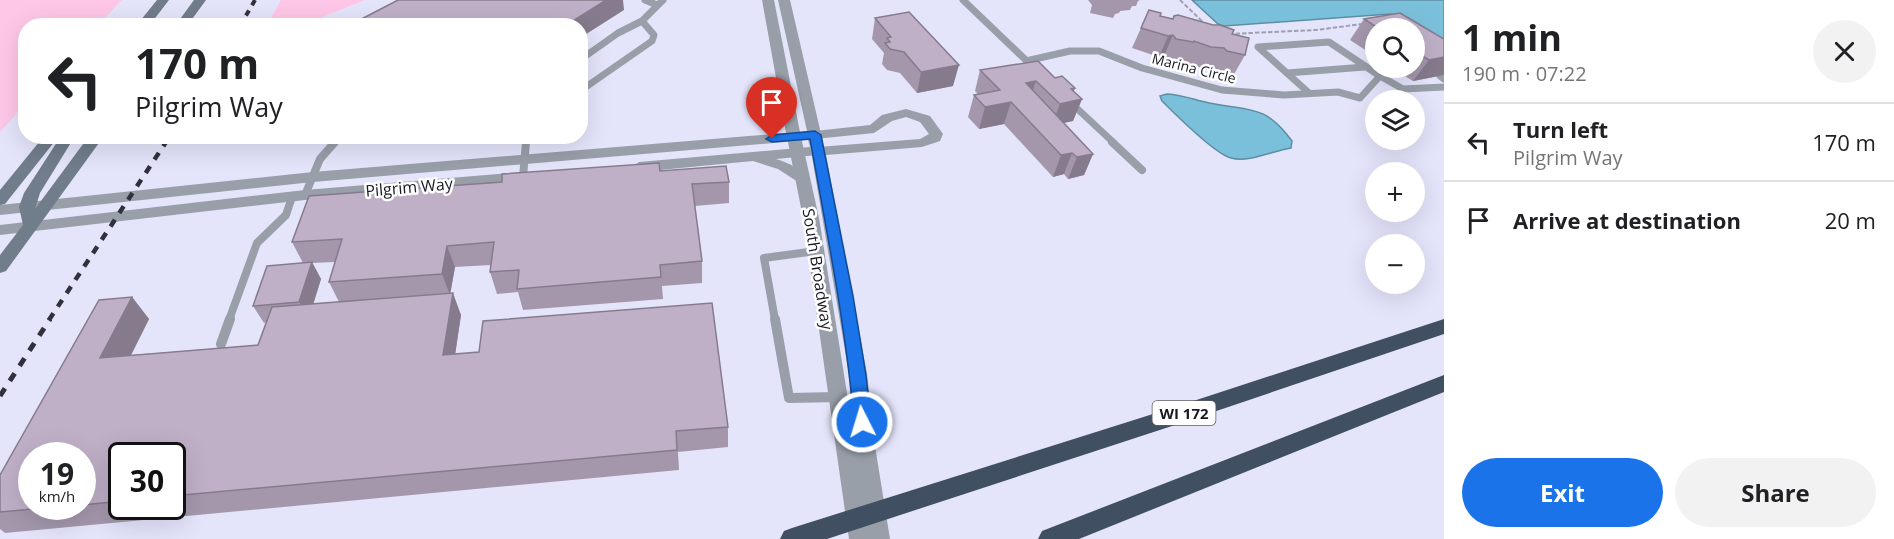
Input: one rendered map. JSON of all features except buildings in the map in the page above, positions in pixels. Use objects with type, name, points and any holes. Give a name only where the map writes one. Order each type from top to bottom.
[{"type":"highway","name":"WI 172","points":[[803,536],[1444,326]]},
{"type":"highway","points":[[1050,539],[1343,425],[1444,383]]},
{"type":"main road","points":[[148,18],[163,0]]},
{"type":"main road","points":[[187,18],[200,0]]},
{"type":"main road","points":[[0,200],[46,144]]},
{"type":"main road","points":[[31,226],[27,207],[32,193],[63,144]]},
{"type":"main road","points":[[0,267],[92,144]]},
{"type":"street","name":"South Broadway","points":[[768,0],[816,251],[860,539]]},
{"type":"street","name":"South Broadway","points":[[784,0],[817,143],[858,375],[865,446],[879,539]]},
{"type":"street","points":[[906,112],[925,119],[936,134],[935,138],[922,143],[817,143],[874,129],[887,118],[906,112]]},
{"type":"street","name":"Pilgrim Way","points":[[0,210],[313,177],[526,159],[817,143]]},
{"type":"street","name":"Pilgrim Way","points":[[618,169],[749,157],[796,144]]},
{"type":"street","points":[[749,157],[783,166],[803,179]]},
{"type":"street","name":"Pilgrim Way","points":[[0,230],[298,196],[529,176]]},
{"type":"lane","points":[[645,0],[660,2]]},
{"type":"lane","points":[[963,0],[1035,69]]},
{"type":"lane","points":[[588,54],[618,33],[642,21],[660,2]]},
{"type":"lane","points":[[588,85],[655,38],[642,21]]},
{"type":"lane","points":[[1310,93],[1258,47],[1329,42],[1365,66]]},
{"type":"lane","name":"Marina Circle","points":[[1026,61],[1085,49],[1099,51],[1142,68],[1222,90],[1284,94],[1338,92],[1360,98],[1378,78]]},
{"type":"lane","points":[[1287,73],[1365,67]]},
{"type":"lane","points":[[1384,78],[1403,89],[1444,87]]},
{"type":"lane","points":[[1060,93],[1142,170]]},
{"type":"lane","points":[[221,344],[257,243],[286,215],[313,177],[320,159],[333,144]]},
{"type":"lane","points":[[527,144],[529,176]]},
{"type":"lane","points":[[816,251],[764,258],[789,398],[838,397]]},
{"type":"path","points":[[1180,0],[1211,30]]},
{"type":"path","points":[[1222,34],[1316,30],[1362,24]]},
{"type":"shaded area","points":[[0,0],[122,0],[105,18],[18,18],[18,112],[0,132]]},
{"type":"shaded area","points":[[281,0],[365,0],[320,18],[271,18]]},
{"type":"water","points":[[1192,0],[1444,0],[1444,42],[1425,31],[1425,18],[1404,18],[1390,14],[1224,26],[1218,24]]},
{"type":"water","points":[[1167,94],[1256,111],[1265,115],[1282,129],[1292,141],[1291,148],[1245,159],[1224,155],[1185,124],[1162,101],[1160,96]]},
{"type":"railway","points":[[245,18],[255,0]]},
{"type":"railway","points":[[49,320],[165,144]]},
{"type":"railway","points":[[0,396],[50,319]]},
{"type":"route","points":[[772,139],[815,135],[846,296],[858,375],[862,422]]}]
